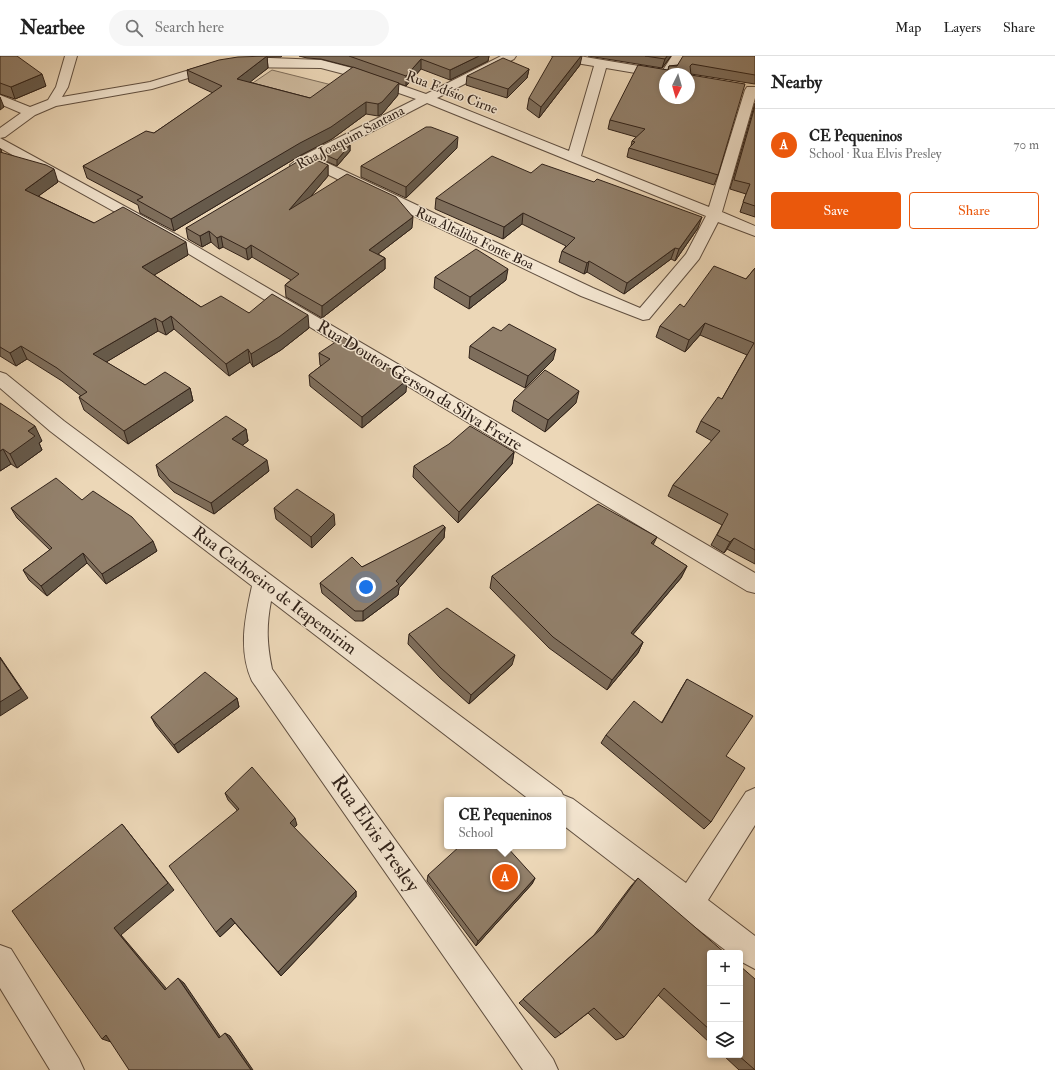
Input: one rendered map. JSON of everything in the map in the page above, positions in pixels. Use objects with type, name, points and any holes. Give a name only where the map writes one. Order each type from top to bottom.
[{"type":"street","points":[[53,103],[62,87],[71,56]]},
{"type":"street","name":"Rua Joaquim Santana","points":[[287,171],[307,159],[425,98],[510,56]]},
{"type":"street","points":[[558,56],[659,73]]},
{"type":"street","points":[[670,68],[678,56]]},
{"type":"street","name":"Rua Edísio Cirne","points":[[0,134],[30,112],[53,103],[152,85],[206,69],[239,63],[270,62],[321,64],[348,71],[425,98],[755,231]]},
{"type":"street","points":[[574,158],[601,64]]},
{"type":"street","points":[[714,215],[753,90],[736,87]]},
{"type":"street","points":[[0,100],[30,112]]},
{"type":"street","name":"Rua Doutor Gerson da Silva Freire","points":[[0,142],[181,235],[755,584]]},
{"type":"street","name":"Rua Altaliba Fonte Boa","points":[[307,159],[587,292],[643,315],[693,256],[714,215]]},
{"type":"street","name":"Rua Cachoeiro de Itapemirim","points":[[0,378],[57,426],[548,797]]},
{"type":"street","name":"Rua Elvis Presley","points":[[264,582],[256,620],[254,644],[261,673],[542,1070]]},
{"type":"street","points":[[689,904],[755,801]]},
{"type":"street","points":[[566,810],[755,954]]},
{"type":"street","points":[[0,960],[68,1070]]},
{"type":"shaded area","points":[[272,70],[336,86],[310,106],[244,89]]},
{"type":"building","points":[[0,56],[17,56],[42,74],[11,87],[0,83]]},
{"type":"building","points":[[267,56],[237,79],[310,98],[353,67],[399,83],[382,102],[378,104],[366,102],[331,127],[300,143],[171,219],[137,200],[143,197],[83,166],[146,131],[154,133],[222,86],[187,70],[219,60],[238,57]]},
{"type":"building","points":[[349,56],[479,56],[450,70],[421,59],[406,76]]},
{"type":"building","points":[[553,56],[581,56],[541,107],[529,98]]},
{"type":"building","points":[[645,56],[667,56],[665,59]]},
{"type":"building","points":[[683,56],[755,56],[755,75],[692,64],[690,68],[668,68],[669,66],[677,66]]},
{"type":"building","points":[[503,58],[529,69],[508,89],[467,76]]},
{"type":"building","points":[[638,65],[659,68],[659,104],[695,104],[695,76],[745,84],[718,175],[629,148],[635,142],[632,141],[645,129],[610,120]]},
{"type":"building","points":[[755,106],[755,206],[743,202],[750,184],[734,180]]},
{"type":"building","points":[[426,127],[431,127],[458,137],[406,187],[361,166]]},
{"type":"building","points":[[344,142],[350,145],[337,160],[321,153]]},
{"type":"building","points":[[0,152],[46,165],[54,169],[25,190],[94,223],[123,207],[186,242],[142,267],[201,307],[221,296],[249,313],[272,294],[308,315],[279,337],[251,354],[248,349],[226,364],[171,316],[162,322],[155,318],[93,354],[145,385],[165,372],[190,388],[124,431],[79,397],[87,392],[57,368],[21,346],[10,353],[0,347]]},
{"type":"building","points":[[307,156],[328,165],[289,210],[347,174],[396,197],[413,217],[369,250],[385,258],[322,306],[285,285],[299,274],[251,245],[246,249],[221,236],[217,238],[209,231],[200,236],[186,228]]},
{"type":"building","points":[[492,156],[531,173],[542,164],[594,182],[597,179],[702,217],[679,249],[675,248],[627,283],[589,261],[587,263],[562,251],[575,238],[523,213],[504,227],[436,198]]},
{"type":"building","points":[[476,249],[508,269],[470,297],[435,277]]},
{"type":"building","points":[[714,266],[746,279],[755,268],[755,550],[734,538],[730,542],[717,535],[728,514],[673,485],[720,431],[701,421],[718,397],[722,399],[754,343],[705,323],[689,340],[660,326],[680,304],[684,307]]},
{"type":"building","points":[[509,324],[556,349],[528,376],[470,346],[493,327],[501,331]]},
{"type":"building","points":[[343,337],[407,380],[362,417],[309,375],[330,359],[319,353]]},
{"type":"building","points":[[545,370],[579,391],[548,420],[514,400]]},
{"type":"building","points":[[0,403],[35,426],[28,431],[35,436],[10,454],[3,449],[0,451]]},
{"type":"building","points":[[226,416],[246,429],[232,439],[267,460],[211,503],[170,481],[156,465]]},
{"type":"building","points":[[470,426],[514,452],[459,512],[414,466],[449,444]]},
{"type":"building","points":[[56,478],[82,500],[93,491],[132,517],[153,541],[102,574],[83,553],[41,586],[23,570],[52,548],[11,508]]},
{"type":"building","points":[[297,489],[334,514],[311,537],[274,508]]},
{"type":"building","points":[[598,504],[657,537],[651,543],[687,566],[631,633],[643,642],[612,680],[553,637],[492,576]]},
{"type":"building","points":[[443,525],[445,527],[396,581],[399,584],[363,611],[355,611],[320,583],[352,557],[362,567]]},
{"type":"building","points":[[447,608],[515,655],[471,695],[441,668],[409,634]]},
{"type":"building","points":[[0,658],[21,689],[0,702]]},
{"type":"building","points":[[205,672],[237,698],[174,745],[151,717]]},
{"type":"building","points":[[687,679],[753,716],[726,756],[745,768],[711,822],[606,735],[634,701],[662,723]]},
{"type":"building","points":[[252,767],[295,818],[290,823],[356,891],[278,972],[231,918],[216,932],[169,866],[239,809],[225,793]]},
{"type":"building","points":[[122,824],[168,883],[114,928],[165,990],[178,978],[219,1038],[225,1033],[251,1070],[129,1070],[106,1035],[102,1039],[12,911]]},
{"type":"building","points":[[457,849],[509,849],[535,878],[478,941],[428,875]]},
{"type":"building","points":[[638,878],[722,950],[707,950],[707,1027],[664,988],[624,1037],[594,1008],[561,1034],[523,999],[600,930]]},
{"type":"building","points":[[743,969],[755,979],[755,1070],[741,1058],[743,1058]]},
{"type":"place","name":"CE Pequeninos","points":[[505,877]]}]
